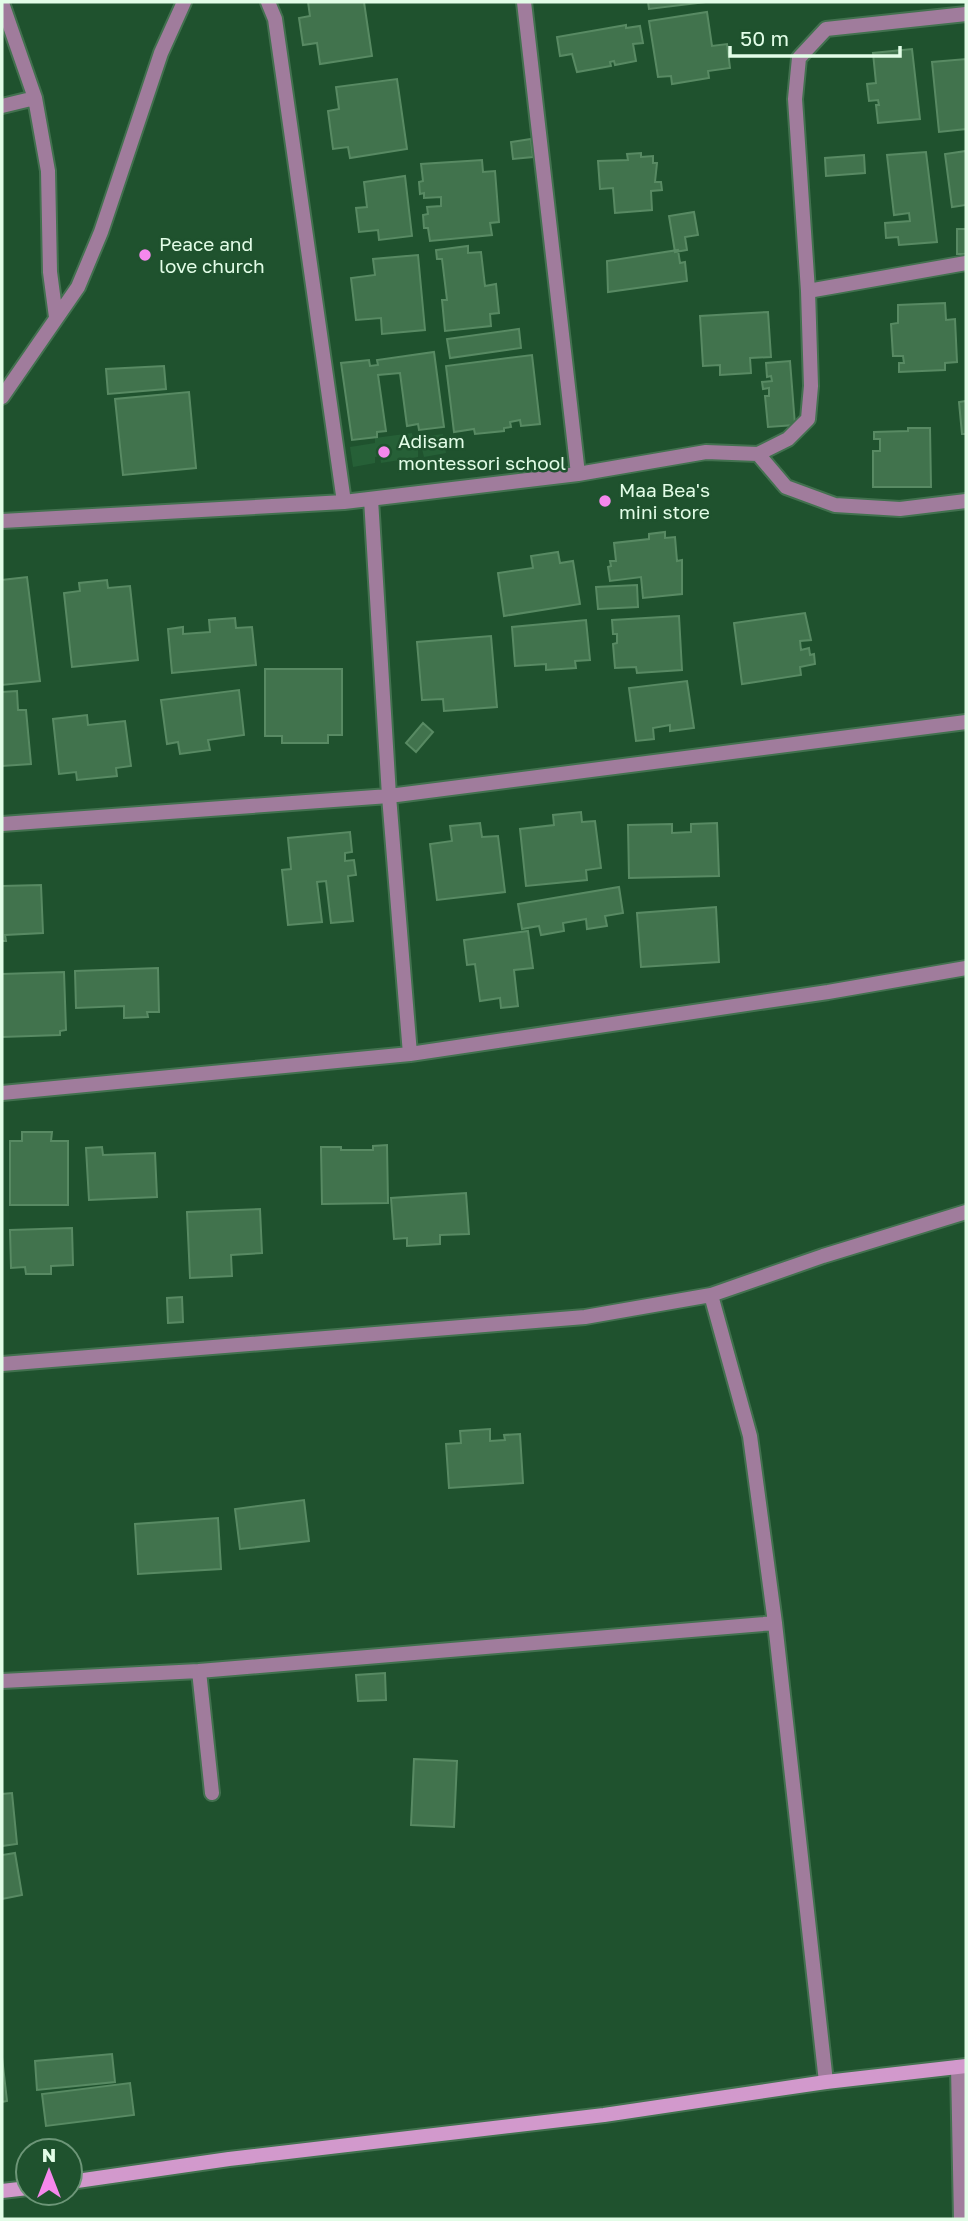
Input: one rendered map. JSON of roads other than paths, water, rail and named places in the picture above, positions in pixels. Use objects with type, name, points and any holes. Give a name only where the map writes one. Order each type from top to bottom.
[{"type":"street","points":[[2,397],[78,287],[101,232],[161,53],[184,2]]},
{"type":"street","points":[[268,2],[275,19],[344,502]]},
{"type":"street","points":[[524,2],[578,474]]},
{"type":"street","points":[[2,3],[35,98],[48,171],[50,272],[56,317]]},
{"type":"street","points":[[2,521],[344,502],[578,474],[706,452],[758,454],[788,439],[808,419],[811,386],[808,291],[794,99],[799,58],[825,29],[966,14]]},
{"type":"street","points":[[2,106],[35,98]]},
{"type":"street","points":[[808,291],[966,263]]},
{"type":"street","points":[[758,454],[786,486],[835,505],[900,509],[966,500]]},
{"type":"street","points":[[370,499],[389,796],[410,1054]]},
{"type":"street","points":[[2,824],[389,796],[966,722]]},
{"type":"street","points":[[2,1093],[410,1054],[828,992],[966,968]]},
{"type":"street","points":[[2,1364],[584,1317],[711,1294],[822,1256],[966,1212]]},
{"type":"street","points":[[711,1294],[750,1436],[775,1623],[825,2082]]},
{"type":"street","points":[[2,1681],[199,1671],[775,1623]]},
{"type":"street","points":[[199,1671],[212,1793]]},
{"type":"street","points":[[84,2180],[267,2154],[604,2115],[825,2082],[962,2066],[961,2219]]},
{"type":"place","name":"Peace and love church","points":[[145,255]]},
{"type":"place","name":"Adisam montessori school","points":[[384,452]]},
{"type":"place","name":"Maa Bea's mini store","points":[[605,501]]}]
